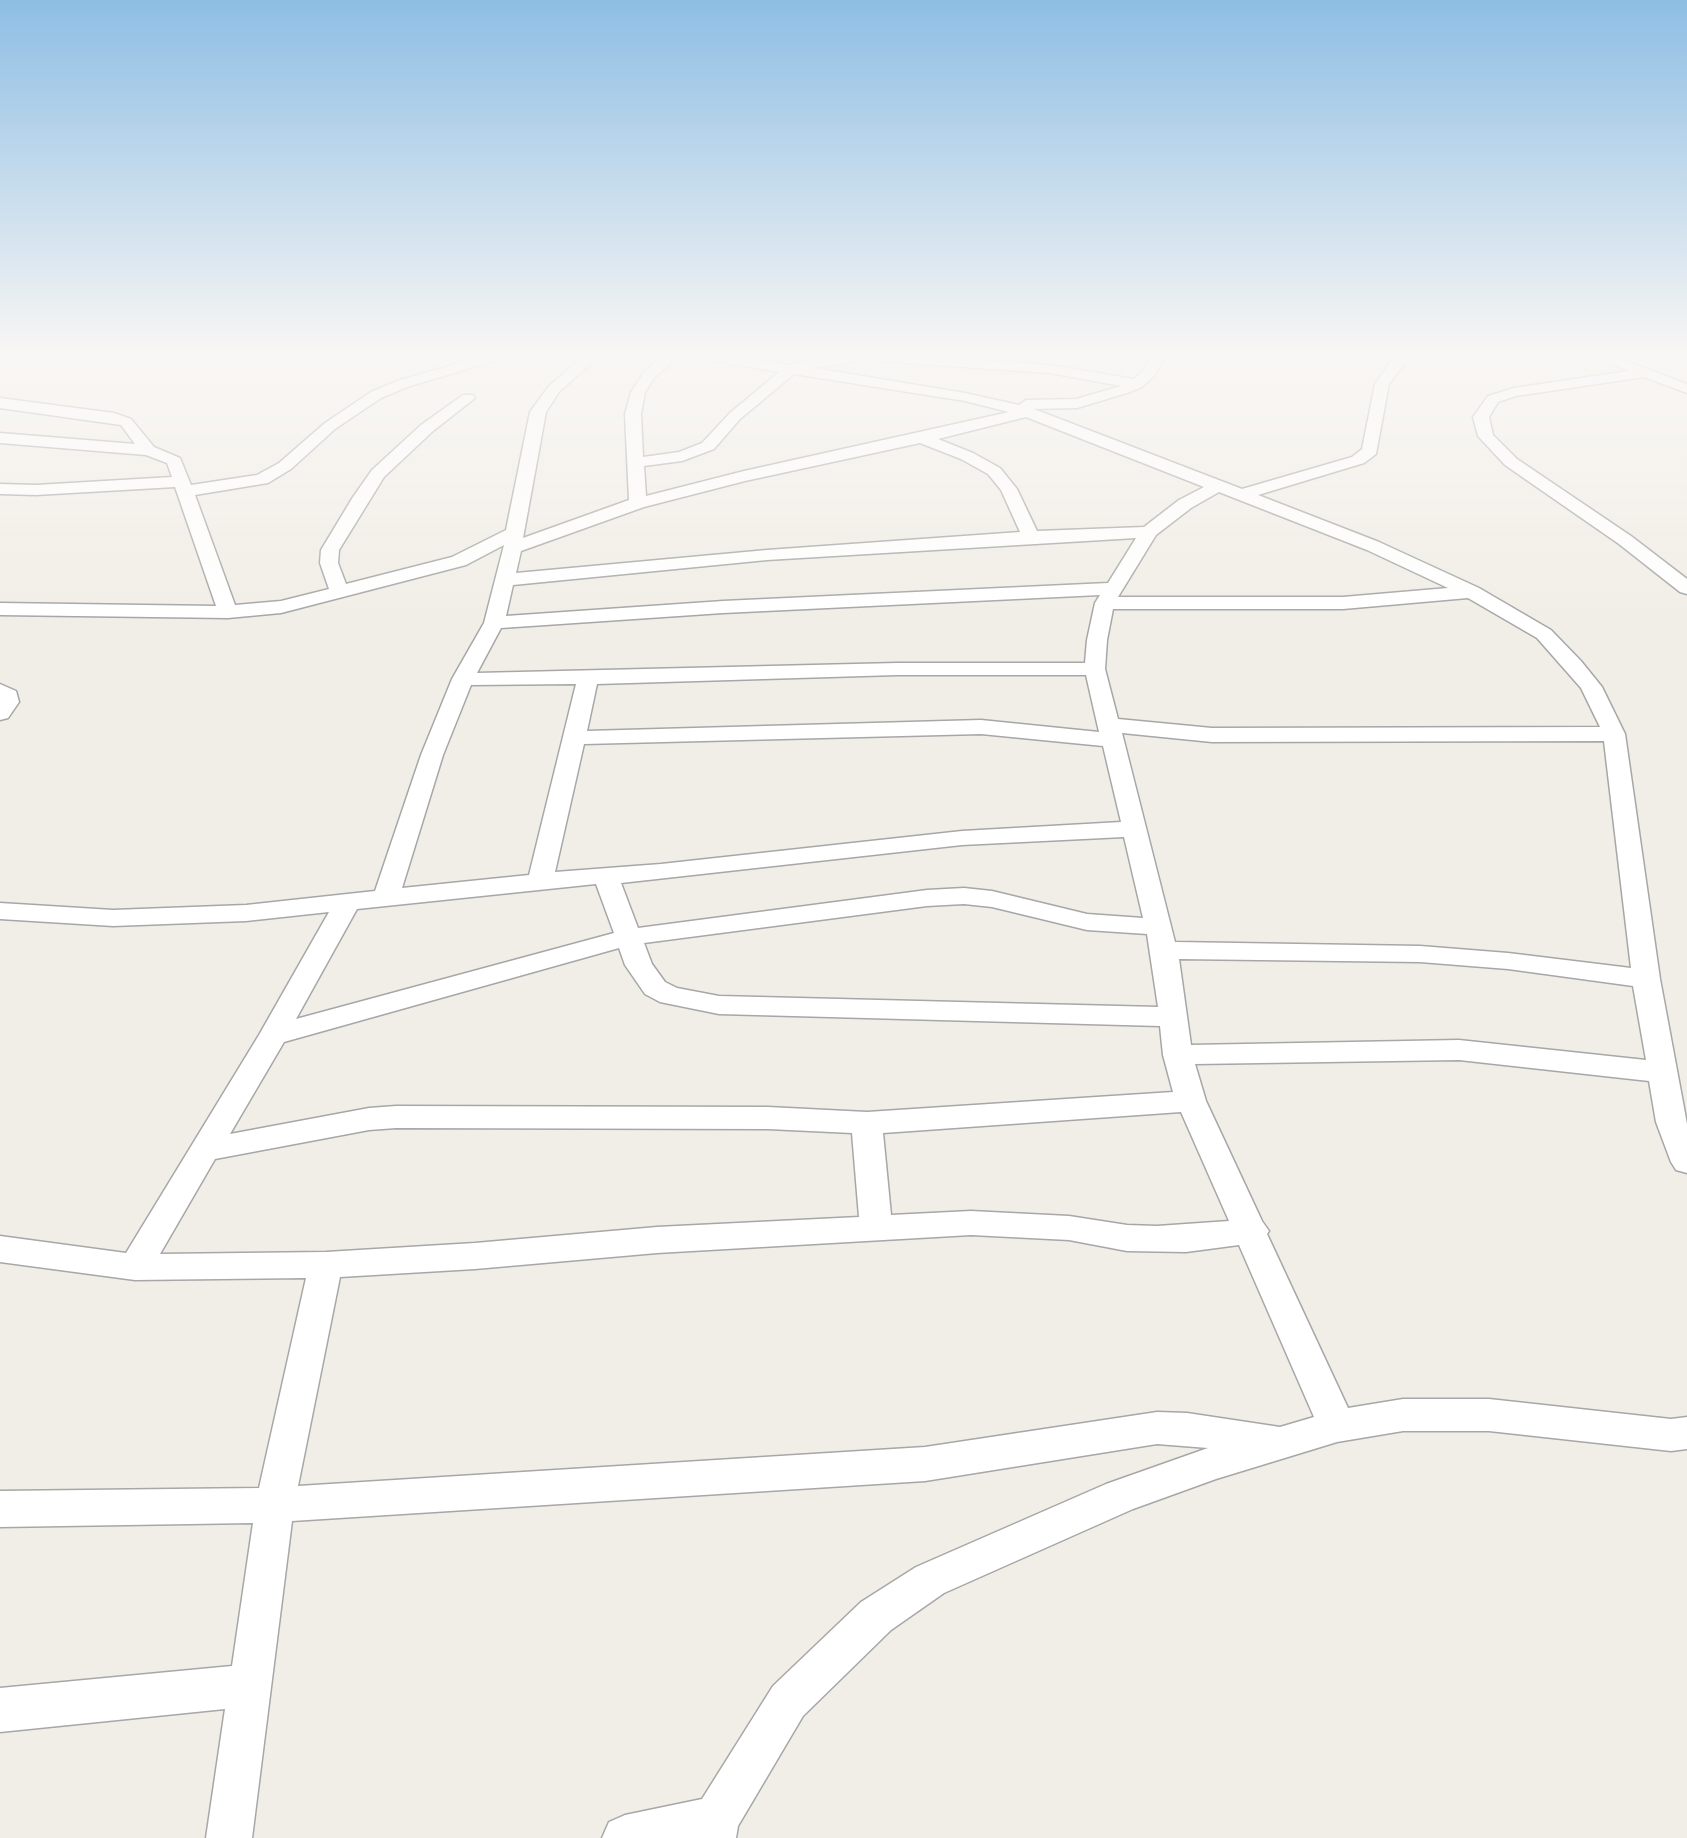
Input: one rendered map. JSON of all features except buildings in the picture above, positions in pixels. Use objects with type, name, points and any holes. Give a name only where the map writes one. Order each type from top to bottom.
[{"type":"street","points":[[59,443],[148,450],[174,461],[228,612]]},
{"type":"street","points":[[142,443],[148,450]]},
{"type":"street","points":[[0,489],[36,490],[98,485],[236,485],[262,479],[285,466],[311,443]]},
{"type":"street","points":[[340,593],[329,563],[330,550],[378,474],[411,443]]},
{"type":"street","points":[[386,897],[432,755],[463,679],[495,623],[532,443]]},
{"type":"street","points":[[634,443],[638,503]]},
{"type":"street","points":[[634,463],[682,456],[711,443]]},
{"type":"street","points":[[1,610],[228,612],[281,607],[459,561],[513,540],[638,503],[744,476],[900,443]]},
{"type":"street","points":[[934,443],[995,471],[1009,489],[1031,537]]},
{"type":"street","points":[[1109,443],[1373,546],[1472,592],[1544,634],[1574,665],[1591,687],[1614,734],[1646,979],[1671,1122],[1687,1162]]},
{"type":"street","points":[[1337,1426],[1252,1231],[1191,1101],[1178,1055],[1161,939],[1096,669],[1097,640],[1109,596],[1149,533],[1185,504],[1232,489],[1358,460],[1370,451],[1371,443]]},
{"type":"street","points":[[1493,443],[1511,462],[1625,540],[1687,588]]},
{"type":"street","points":[[505,580],[767,555],[1031,537],[1149,533]]},
{"type":"street","points":[[495,623],[723,607],[1109,596],[1357,603],[1472,592]]},
{"type":"street","points":[[463,679],[897,669],[1096,669]]},
{"type":"street","points":[[540,881],[588,678]]},
{"type":"street","points":[[0,690],[8,696],[8,702],[0,713]]},
{"type":"street","points":[[574,738],[981,727],[1212,735],[1614,734]]},
{"type":"street","points":[[0,911],[113,918],[246,912],[962,838],[1134,829]]},
{"type":"street","points":[[606,876],[639,965],[655,988],[670,996],[719,1005],[1172,1017]]},
{"type":"street","points":[[273,1035],[628,937],[928,898],[964,896],[992,899],[1161,939],[1508,961],[1646,979]]},
{"type":"street","points":[[135,1267],[273,1035],[347,903]]},
{"type":"street","points":[[1178,1055],[1459,1050],[1662,1072]]},
{"type":"street","points":[[204,1150],[396,1116],[768,1118],[867,1123],[1191,1101]]},
{"type":"street","points":[[867,1123],[876,1227]]},
{"type":"street","points":[[0,1249],[135,1267],[326,1265],[876,1227],[993,1224],[1069,1228],[1127,1238],[1157,1239],[1186,1239],[1252,1231]]},
{"type":"street","points":[[229,1838],[275,1505],[326,1265]]},
{"type":"street","points":[[625,1838],[714,1829],[788,1701],[876,1616],[930,1580],[1120,1496],[1216,1462],[1337,1426],[1403,1415],[1451,1413],[1671,1435],[1687,1433]]},
{"type":"street","points":[[0,1509],[275,1505],[925,1464],[1157,1428],[1188,1429],[1281,1443]]},
{"type":"street","points":[[0,1710],[250,1685]]}]
